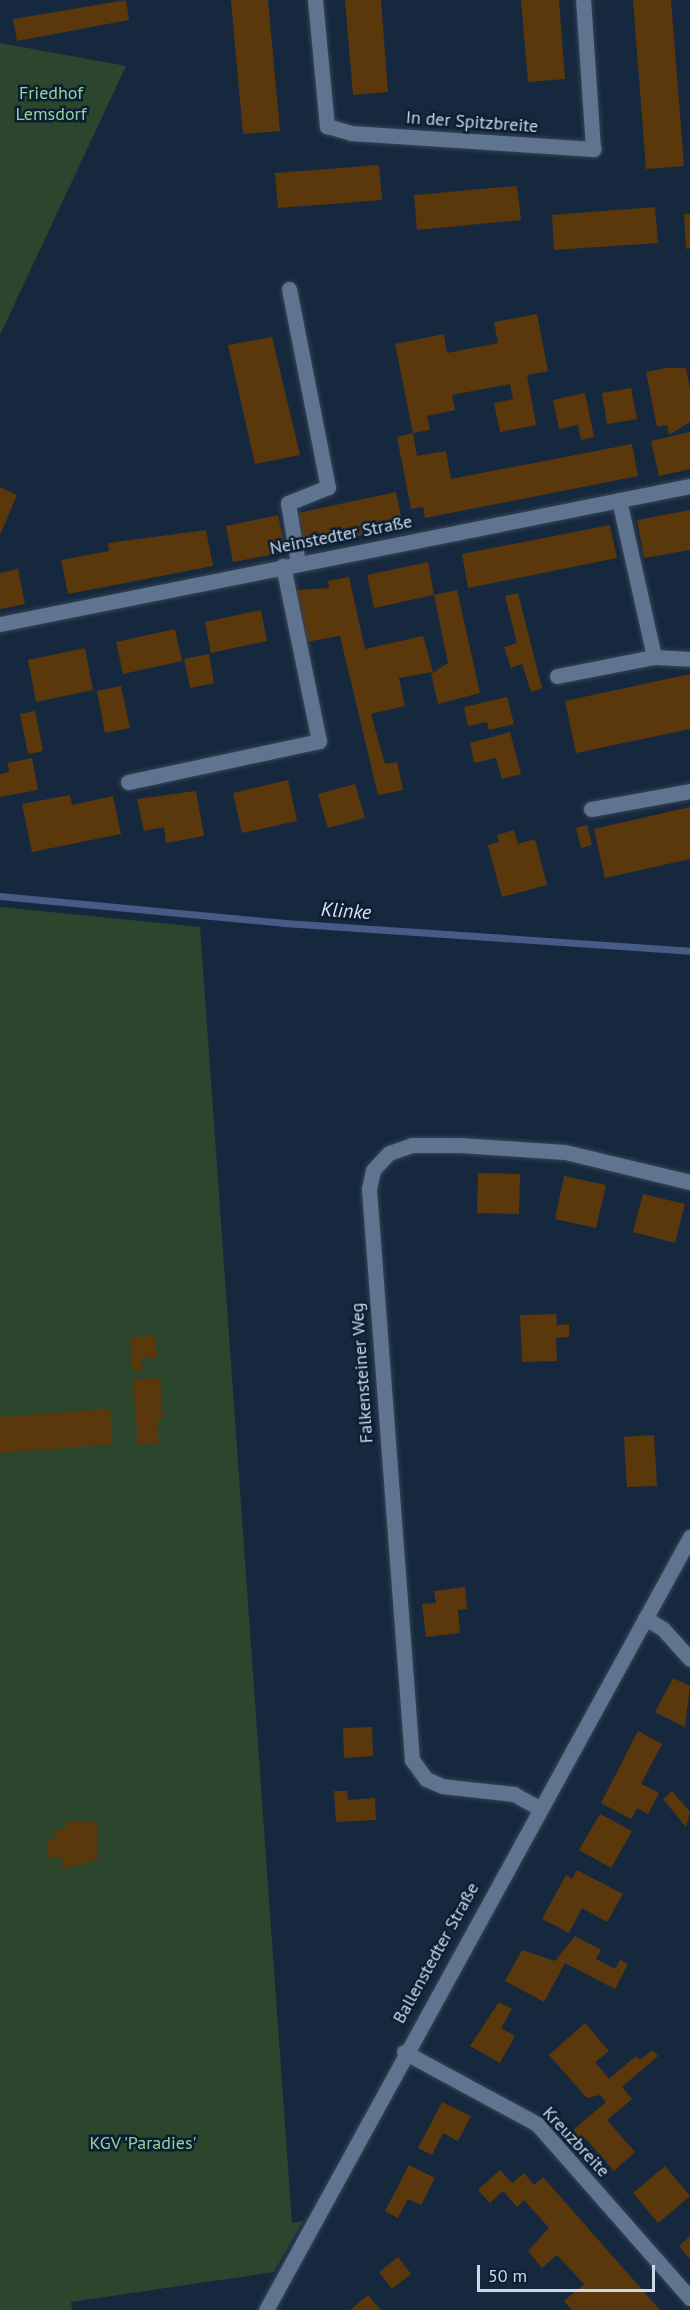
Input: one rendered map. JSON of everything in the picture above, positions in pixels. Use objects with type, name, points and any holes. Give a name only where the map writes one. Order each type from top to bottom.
[{"type":"street","name":"In der Spitzbreite","points":[[315,0],[327,126],[351,133],[593,149],[583,0]]},
{"type":"street","points":[[128,782],[319,741],[291,564],[288,503],[327,487],[289,289]]},
{"type":"street","name":"Neinstedter Straße","points":[[0,624],[690,486]]},
{"type":"street","points":[[619,500],[654,657]]},
{"type":"street","points":[[557,676],[654,657],[690,659]]},
{"type":"street","points":[[591,809],[690,791]]},
{"type":"street","name":"Falkensteiner Weg","points":[[538,1808],[514,1794],[442,1786],[426,1779],[412,1760],[369,1189],[373,1170],[388,1153],[412,1145],[460,1145],[565,1152],[690,1182]]},
{"type":"street","name":"Ballenstedter Straße","points":[[266,2310],[404,2052],[690,1537]]},
{"type":"street","points":[[645,1618],[663,1629],[690,1659]]},
{"type":"street","name":"Kreuzbreite","points":[[404,2052],[537,2124],[690,2298]]},
{"type":"green space","name":"Friedhof Lemsdorf","points":[[0,43],[126,66],[0,335]]},
{"type":"green space","name":"KGV 'Paradies'","points":[[0,907],[200,927],[292,2223],[303,2221],[274,2272],[71,2302],[72,2310],[0,2310]]},
{"type":"building","points":[[126,0],[129,20],[17,41],[13,19]]},
{"type":"building","points":[[231,0],[268,0],[280,131],[243,134]]},
{"type":"building","points":[[345,0],[381,0],[388,92],[353,95]]},
{"type":"building","points":[[521,0],[559,0],[565,79],[528,82]]},
{"type":"building","points":[[633,0],[671,0],[684,166],[646,169]]},
{"type":"building","points":[[379,165],[382,200],[278,208],[275,173]]},
{"type":"building","points":[[517,186],[521,220],[417,230],[414,195]]},
{"type":"building","points":[[655,207],[658,243],[554,250],[552,215]]},
{"type":"building","points":[[684,214],[690,214],[690,248],[686,249]]},
{"type":"building","points":[[537,314],[548,371],[527,375],[536,425],[500,432],[494,403],[513,399],[510,384],[452,395],[455,410],[427,416],[430,430],[413,433],[395,344],[444,334],[447,353],[498,343],[494,322]]},
{"type":"building","points":[[272,337],[300,455],[255,464],[228,345]]},
{"type":"building","points":[[666,368],[686,368],[690,389],[690,422],[669,435],[667,425],[657,427],[646,372]]},
{"type":"building","points":[[631,388],[637,419],[607,424],[602,393]]},
{"type":"building","points":[[585,393],[594,437],[581,440],[578,425],[559,429],[553,400]]},
{"type":"building","points":[[690,432],[690,469],[659,476],[651,441]]},
{"type":"building","points":[[413,433],[417,456],[446,451],[451,479],[632,444],[638,476],[425,518],[423,507],[411,509],[397,437]]},
{"type":"building","points":[[0,487],[17,495],[0,535]]},
{"type":"building","points":[[396,492],[403,527],[305,547],[298,513]]},
{"type":"building","points":[[690,510],[690,550],[644,558],[637,520]]},
{"type":"building","points":[[278,515],[286,552],[233,562],[226,526]]},
{"type":"building","points":[[610,525],[617,558],[468,588],[462,554]]},
{"type":"building","points":[[206,530],[213,566],[68,594],[61,560],[109,551],[108,543]]},
{"type":"building","points":[[428,562],[434,595],[374,608],[367,575]]},
{"type":"building","points":[[18,569],[25,604],[0,609],[0,573]]},
{"type":"building","points":[[349,577],[365,649],[423,636],[433,672],[399,678],[405,706],[371,714],[385,764],[397,762],[403,790],[378,795],[340,636],[306,642],[297,590],[329,588],[328,581]]},
{"type":"building","points":[[457,590],[480,693],[438,704],[431,674],[448,663],[434,595]]},
{"type":"building","points":[[518,593],[542,688],[531,692],[522,664],[511,668],[504,647],[517,643],[505,596]]},
{"type":"building","points":[[261,610],[267,641],[211,653],[205,622]]},
{"type":"building","points":[[175,629],[182,661],[123,674],[116,642]]},
{"type":"building","points":[[85,648],[93,690],[36,702],[28,660]]},
{"type":"building","points":[[209,654],[214,683],[190,688],[184,659]]},
{"type":"building","points":[[690,674],[690,729],[576,753],[565,701]]},
{"type":"building","points":[[121,686],[130,728],[105,733],[97,691]]},
{"type":"building","points":[[507,697],[514,724],[489,730],[487,722],[468,726],[464,707]]},
{"type":"building","points":[[35,711],[43,751],[28,754],[20,714]]},
{"type":"building","points":[[510,732],[521,774],[502,779],[496,758],[474,763],[470,743]]},
{"type":"building","points":[[32,758],[38,790],[0,797],[0,774],[9,772],[8,763]]},
{"type":"building","points":[[288,780],[297,821],[242,833],[233,793]]},
{"type":"building","points":[[355,784],[365,818],[328,828],[318,794]]},
{"type":"building","points":[[196,791],[204,836],[166,843],[164,827],[144,831],[137,799]]},
{"type":"building","points":[[70,795],[72,805],[113,796],[121,834],[32,852],[22,804]]},
{"type":"building","points":[[690,807],[690,859],[605,878],[594,829]]},
{"type":"building","points":[[587,825],[592,845],[581,848],[576,828]]},
{"type":"building","points":[[514,830],[518,844],[535,839],[547,885],[502,897],[488,845],[499,842],[497,835]]},
{"type":"building","points":[[478,1173],[520,1174],[519,1214],[477,1213]]},
{"type":"building","points":[[564,1176],[606,1185],[596,1228],[555,1219]]},
{"type":"building","points":[[643,1194],[685,1204],[675,1243],[633,1232]]},
{"type":"building","points":[[556,1314],[557,1325],[569,1324],[569,1337],[556,1338],[557,1361],[522,1362],[520,1315]]},
{"type":"building","points":[[155,1336],[157,1357],[141,1358],[142,1371],[133,1372],[130,1338]]},
{"type":"building","points":[[160,1378],[163,1420],[157,1420],[159,1443],[138,1445],[133,1380]]},
{"type":"building","points":[[110,1409],[113,1444],[0,1453],[0,1417]]},
{"type":"building","points":[[654,1435],[657,1486],[627,1487],[624,1437]]},
{"type":"building","points":[[465,1587],[467,1609],[458,1610],[460,1633],[426,1637],[422,1604],[436,1603],[434,1591]]},
{"type":"building","points":[[673,1678],[690,1686],[685,1727],[655,1712]]},
{"type":"building","points":[[372,1727],[373,1756],[344,1758],[343,1728]]},
{"type":"building","points":[[638,1731],[662,1744],[641,1784],[659,1793],[648,1814],[637,1808],[631,1819],[601,1803]]},
{"type":"building","points":[[334,1791],[347,1791],[348,1800],[375,1798],[376,1820],[336,1822]]},
{"type":"building","points":[[672,1791],[690,1812],[686,1827],[663,1799]]},
{"type":"building","points":[[600,1814],[632,1831],[611,1868],[579,1850]]},
{"type":"building","points":[[67,1821],[97,1821],[97,1860],[62,1869],[63,1858],[47,1858],[48,1839],[56,1839],[54,1831],[66,1828]]},
{"type":"building","points":[[577,1870],[623,1894],[607,1922],[582,1908],[569,1933],[542,1919],[566,1875],[572,1879]]},
{"type":"building","points":[[575,1936],[601,1950],[596,1959],[615,1969],[620,1960],[628,1964],[615,1989],[565,1963],[544,2002],[505,1981],[522,1950],[555,1961]]},
{"type":"building","points":[[499,2002],[512,2009],[501,2028],[515,2036],[500,2063],[470,2046]]},
{"type":"building","points":[[585,2023],[609,2051],[595,2062],[609,2079],[636,2056],[640,2060],[652,2050],[658,2056],[622,2087],[632,2099],[607,2120],[635,2152],[614,2171],[586,2139],[581,2143],[571,2132],[606,2102],[600,2095],[587,2098],[549,2055]]},
{"type":"building","points":[[442,2102],[471,2116],[458,2141],[443,2133],[432,2155],[418,2148]]},
{"type":"building","points":[[409,2165],[435,2178],[421,2205],[408,2199],[398,2218],[385,2211]]},
{"type":"building","points":[[665,2166],[690,2196],[658,2223],[633,2193]]},
{"type":"building","points":[[500,2170],[512,2183],[524,2173],[534,2185],[543,2177],[660,2310],[572,2310],[564,2301],[584,2284],[557,2255],[542,2268],[528,2251],[549,2228],[524,2200],[517,2207],[503,2191],[490,2203],[478,2190]]},
{"type":"building","points":[[690,2236],[690,2259],[679,2246]]},
{"type":"building","points":[[398,2257],[411,2274],[392,2289],[379,2272]]},
{"type":"building","points":[[368,2295],[381,2310],[350,2310]]},
{"type":"waterway","name":"Klinke","points":[[0,896],[284,923],[690,951]]}]
